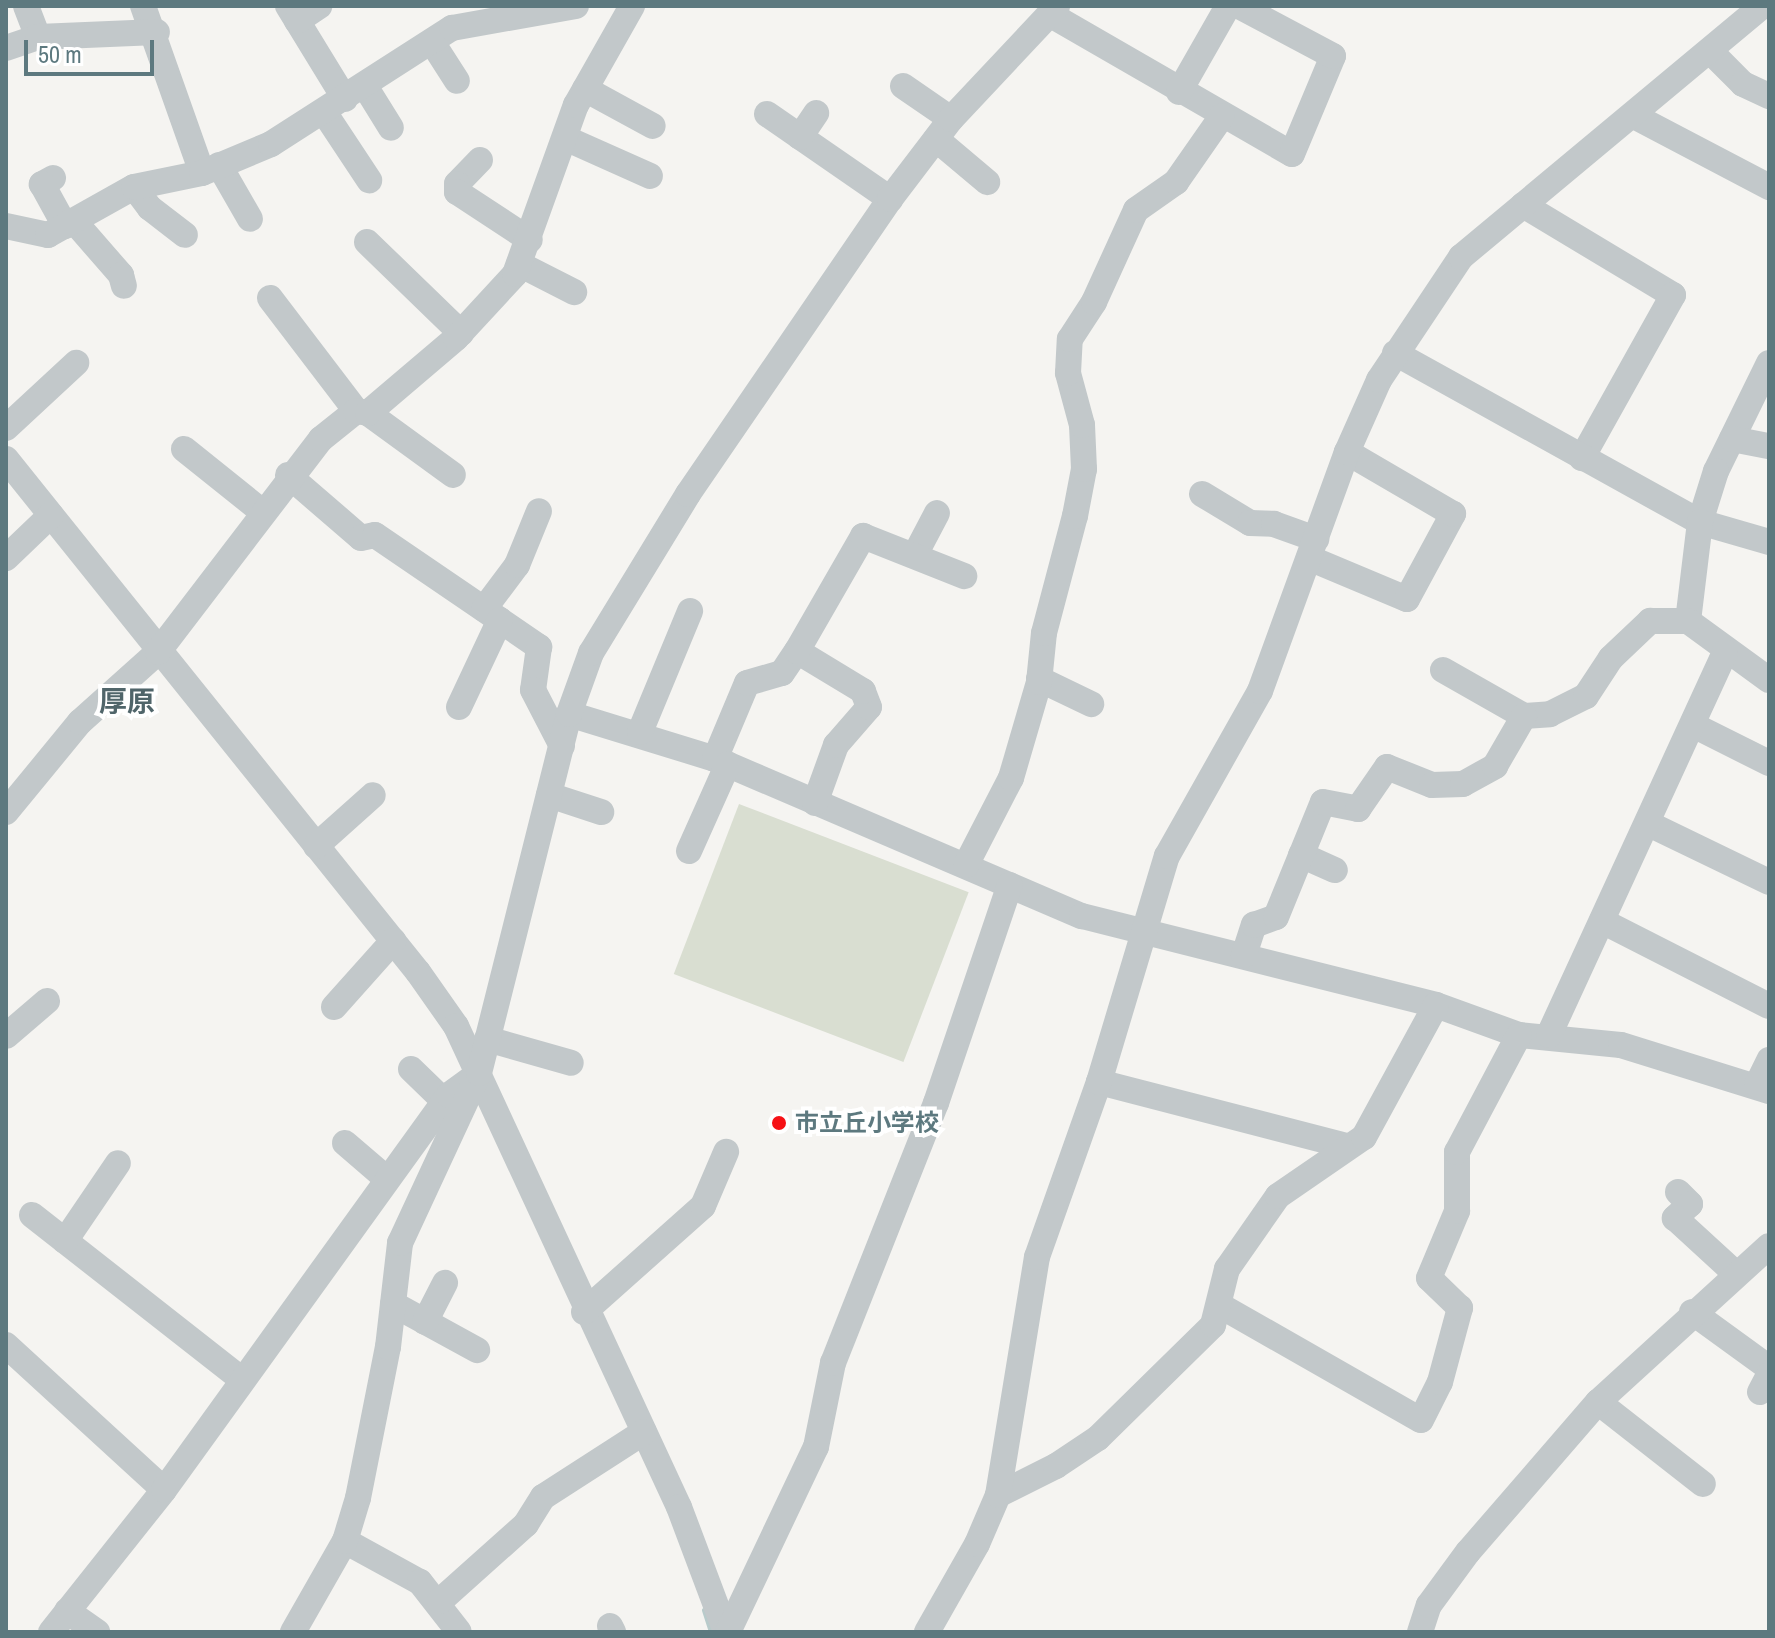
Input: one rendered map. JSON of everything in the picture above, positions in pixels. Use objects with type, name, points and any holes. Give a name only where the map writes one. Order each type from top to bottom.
[{"type":"street","points":[[26,6],[38,37]]},
{"type":"street","points":[[143,6],[157,32],[211,169],[250,219]]},
{"type":"street","points":[[319,6],[293,13],[341,101],[359,150]]},
{"type":"street","points":[[6,226],[48,235],[134,187],[211,169],[271,144],[341,101],[448,26],[540,9],[576,6]]},
{"type":"street","points":[[6,812],[80,722],[158,652],[264,513],[288,475],[321,439],[362,412],[461,333],[524,252],[585,89],[632,6]]},
{"type":"street","points":[[1179,92],[1228,6]]},
{"type":"street","points":[[300,1630],[345,1541],[358,1498],[393,1304],[400,1243],[479,1073],[569,714],[591,653],[688,494],[890,199],[943,129],[1054,10],[1179,92],[1292,154],[1333,56],[1239,6]]},
{"type":"street","points":[[927,1632],[977,1544],[998,1495],[1037,1257],[1099,1082],[1167,856],[1260,691],[1347,452],[1395,353],[1461,257],[1711,52],[1762,6]]},
{"type":"street","points":[[448,26],[457,81]]},
{"type":"street","points":[[6,48],[38,37],[157,32]]},
{"type":"street","points":[[1711,52],[1743,84],[1769,96]]},
{"type":"street","points":[[903,86],[987,182]]},
{"type":"street","points":[[585,89],[653,126]]},
{"type":"street","points":[[341,101],[391,128]]},
{"type":"street","points":[[341,101],[369,180]]},
{"type":"street","points":[[800,137],[816,113]]},
{"type":"street","points":[[767,114],[890,199]]},
{"type":"street","points":[[966,865],[1011,778],[1039,679],[1044,633],[1084,469],[1082,425],[1068,373],[1070,339],[1094,302],[1136,210],[1176,182],[1222,116]]},
{"type":"street","points":[[1634,116],[1769,187]]},
{"type":"street","points":[[565,138],[650,176]]},
{"type":"street","points":[[480,160],[457,184],[457,192],[574,292]]},
{"type":"street","points":[[53,178],[42,184],[70,223],[121,275],[124,286]]},
{"type":"street","points":[[134,187],[150,208],[185,235]]},
{"type":"street","points":[[1523,205],[1673,295],[1582,458]]},
{"type":"street","points":[[367,242],[461,333]]},
{"type":"street","points":[[270,298],[362,412],[453,475]]},
{"type":"street","points":[[1395,353],[1700,522],[1769,542]]},
{"type":"street","points":[[6,428],[76,363]]},
{"type":"street","points":[[1688,621],[1700,522],[1732,439],[1769,363]]},
{"type":"street","points":[[1732,439],[1769,446]]},
{"type":"street","points":[[184,449],[264,513]]},
{"type":"street","points":[[1202,494],[1250,523],[1274,524],[1312,549],[1407,599],[1453,514],[1347,452]]},
{"type":"street","points":[[6,459],[393,941],[456,1026],[584,1312],[634,1438],[727,1632]]},
{"type":"street","points":[[288,475],[361,538],[375,535],[539,647],[533,690],[562,746]]},
{"type":"street","points":[[459,707],[492,615],[539,511]]},
{"type":"street","points":[[916,553],[937,513]]},
{"type":"street","points":[[6,558],[51,515]]},
{"type":"street","points":[[689,851],[747,683],[782,673],[863,536],[916,553],[964,576]]},
{"type":"street","points":[[640,732],[690,611]]},
{"type":"street","points":[[1443,670],[1524,716],[1550,714],[1586,696],[1611,658],[1650,621],[1688,621],[1725,653],[1769,680]]},
{"type":"street","points":[[797,651],[863,691],[869,707],[836,745],[815,803]]},
{"type":"street","points":[[1549,1035],[1695,726],[1725,653]]},
{"type":"street","points":[[1039,679],[1091,704]]},
{"type":"street","points":[[569,714],[640,732],[721,762],[1082,916],[1144,929],[1436,1005],[1519,1035],[1549,1035],[1568,1043],[1621,1045],[1763,1088],[1769,1060]]},
{"type":"street","points":[[1244,955],[1254,925],[1276,917],[1323,802],[1358,809],[1387,767],[1432,785],[1463,784],[1495,766],[1524,716]]},
{"type":"street","points":[[1695,726],[1769,763]]},
{"type":"street","points":[[316,846],[373,795]]},
{"type":"street","points":[[549,795],[601,812]]},
{"type":"street","points":[[1649,824],[1769,882]]},
{"type":"street","points":[[1301,855],[1335,870]]},
{"type":"street","points":[[727,1632],[816,1447],[833,1363],[936,1103],[1010,885]]},
{"type":"street","points":[[1602,921],[1769,1006]]},
{"type":"street","points":[[334,1007],[393,941]]},
{"type":"street","points":[[6,1036],[47,1001]]},
{"type":"street","points":[[998,1495],[1056,1466],[1098,1438],[1213,1325],[1227,1269],[1278,1196],[1364,1137],[1436,1005]]},
{"type":"street","points":[[1219,1305],[1421,1420],[1440,1382],[1460,1308],[1429,1278],[1457,1211],[1457,1152],[1519,1035]]},
{"type":"street","points":[[487,1039],[571,1063]]},
{"type":"street","points":[[411,1069],[444,1101]]},
{"type":"street","points":[[51,1632],[164,1490],[444,1101],[479,1073]]},
{"type":"street","points":[[1099,1082],[1347,1146]]},
{"type":"street","points":[[345,1143],[387,1179]]},
{"type":"street","points":[[584,1312],[703,1206],[726,1152]]},
{"type":"street","points":[[65,1241],[118,1163]]},
{"type":"street","points":[[1420,1632],[1429,1605],[1468,1552],[1598,1402],[1692,1312],[1756,1264],[1675,1218],[1690,1204],[1678,1192]]},
{"type":"street","points":[[32,1215],[241,1379]]},
{"type":"street","points":[[425,1322],[445,1283]]},
{"type":"street","points":[[393,1304],[477,1350]]},
{"type":"street","points":[[1692,1312],[1766,1378]]},
{"type":"street","points":[[6,1345],[164,1490]]},
{"type":"street","points":[[1598,1402],[1703,1484]]},
{"type":"street","points":[[440,1601],[526,1524],[543,1497],[634,1438]]},
{"type":"street","points":[[345,1541],[420,1582],[440,1601],[459,1632]]},
{"type":"street","points":[[67,1611],[97,1632]]},
{"type":"shaded area","points":[[739,804],[969,892],[903,1062],[674,974]]},
{"type":"waterway","points":[[704,1610],[711,1632]]},
{"type":"place","name":"市立丘小学校","points":[[779,1123]]},
{"type":"district","name":"厚原","points":[[127,701]]}]
